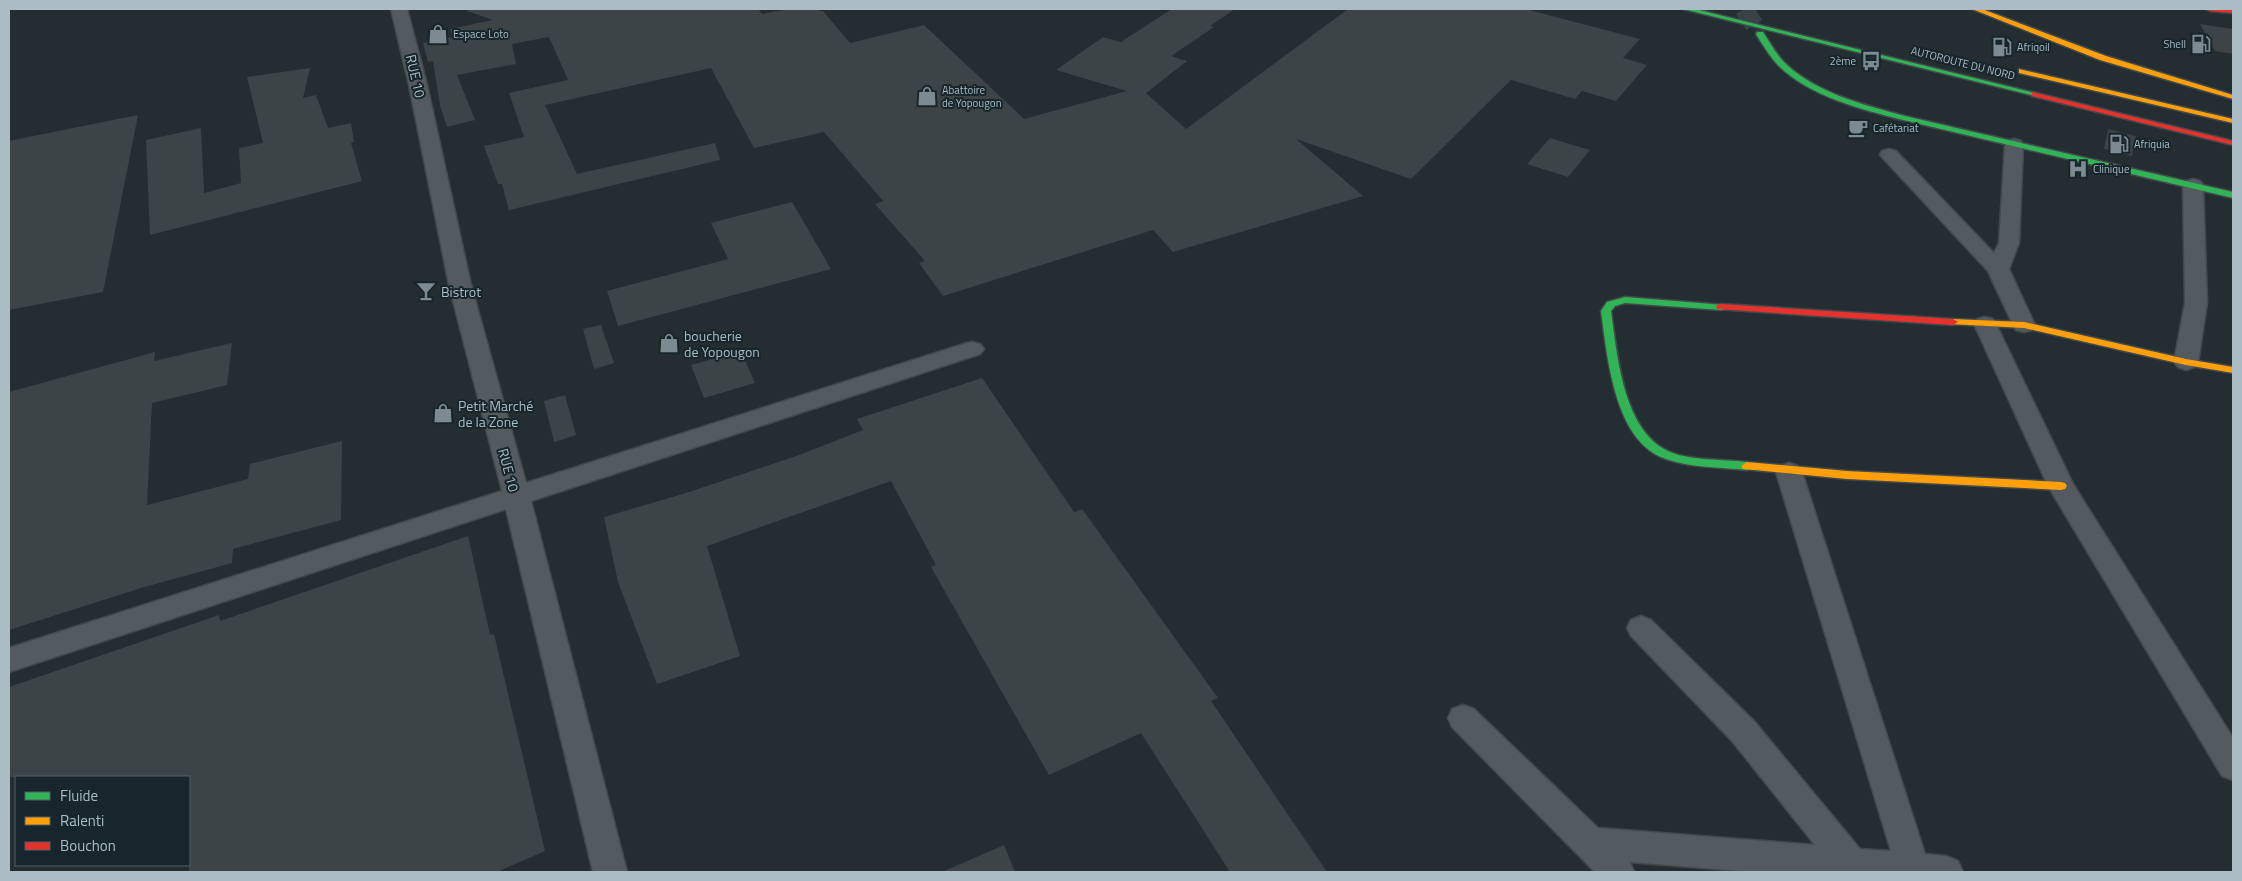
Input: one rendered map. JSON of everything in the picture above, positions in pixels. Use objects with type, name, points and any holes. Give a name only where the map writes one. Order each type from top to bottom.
[{"type":"main road","name":"AUTOROUTE DU NORD","points":[[1687,9],[2233,142]]},
{"type":"main road","points":[[1976,9],[2063,45],[2109,61],[2233,97]]},
{"type":"main road","points":[[2210,9],[2233,10]]},
{"type":"main road","points":[[1760,34],[1781,65],[1825,91],[1865,106],[2014,145],[2233,195]]},
{"type":"main road","name":"AUTOROUTE DU NORD","points":[[2012,68],[2233,121]]},
{"type":"main road","points":[[2061,486],[1789,472],[1672,456],[1651,447],[1633,423],[1615,368],[1606,311],[1611,304],[1625,300],[1885,319],[2024,325],[2186,362],[2233,370]]},
{"type":"street","name":"RUE 10","points":[[399,9],[418,85],[460,285],[516,496],[610,872]]},
{"type":"street","points":[[1998,269],[2009,243],[2014,145]]},
{"type":"street","points":[[1890,155],[1998,269],[2024,325]]},
{"type":"street","points":[[2186,362],[2196,303],[2193,185]]},
{"type":"street","points":[[1985,324],[2061,486],[2233,766]]},
{"type":"street","points":[[9,660],[972,349]]},
{"type":"street","points":[[1789,472],[1913,869]]},
{"type":"street","points":[[1641,628],[1743,731],[1851,864]]},
{"type":"street","points":[[1463,718],[1617,872]]},
{"type":"street","points":[[1590,843],[1946,872]]},
{"type":"building","points":[[467,9],[758,9],[762,14],[789,9],[818,9],[823,11],[850,43],[924,25],[1024,119],[1127,91],[1056,70],[1103,37],[1121,42],[1172,9],[1235,9],[1210,26],[1214,27],[1171,56],[1187,61],[1146,93],[1186,129],[1348,9],[1525,9],[1640,39],[1623,58],[1647,65],[1616,101],[1582,91],[1575,99],[1511,80],[1411,179],[1296,139],[1363,196],[1173,252],[1153,230],[943,296],[919,263],[925,261],[875,204],[883,201],[824,132],[754,148],[711,68],[545,105],[577,174],[715,143],[720,160],[509,210],[502,184],[498,184],[484,146],[524,137],[509,93],[568,80],[549,37],[512,44],[516,64],[457,75],[475,120],[447,127],[440,105],[433,61],[428,62],[423,43],[453,37],[450,29],[493,20],[467,11]]},
{"type":"building","points":[[2200,24],[2233,29],[2233,54],[2215,51]]},
{"type":"building","points":[[310,68],[303,98],[316,95],[328,128],[351,123],[354,142],[351,143],[362,181],[150,235],[146,140],[201,128],[204,193],[241,183],[239,148],[263,143],[247,77]]},
{"type":"building","points":[[138,115],[103,292],[9,310],[9,141]]},
{"type":"building","points":[[2108,129],[2136,136],[2132,156],[2104,149]]},
{"type":"building","points":[[1550,138],[1590,150],[1568,177],[1527,164]]},
{"type":"building","points":[[792,202],[831,269],[618,326],[607,291],[728,259],[711,223]]},
{"type":"building","points":[[601,325],[614,363],[594,369],[583,329]]},
{"type":"building","points":[[232,343],[227,385],[152,403],[147,505],[248,479],[250,464],[342,441],[341,520],[233,549],[232,563],[141,588],[9,630],[9,392],[155,352],[154,361]]},
{"type":"building","points":[[741,351],[755,383],[704,398],[691,365]]},
{"type":"building","points":[[982,378],[1074,512],[1082,509],[1218,698],[1211,701],[1327,872],[1230,872],[1141,733],[1049,775],[931,567],[936,565],[891,481],[707,546],[740,656],[657,684],[618,582],[604,517],[686,493],[799,455],[863,430],[857,419]]},
{"type":"building","points":[[565,395],[576,435],[554,442],[544,401]]},
{"type":"building","points":[[468,536],[490,635],[494,634],[545,851],[497,872],[189,872],[190,776],[9,777],[9,687],[219,615],[220,621]]},
{"type":"building","points":[[1004,845],[1015,872],[942,872]]},
{"type":"tunnel","points":[[1744,9],[1760,34]]},
{"type":"traffic: fast","points":[[1687,9],[2035,94]]},
{"type":"traffic: fast","points":[[1760,34],[1781,64],[1791,72],[1811,85],[1879,112],[2233,195]]},
{"type":"traffic: fast","points":[[1721,307],[1625,300],[1611,304],[1606,311],[1611,348],[1615,369],[1628,412],[1637,430],[1649,445],[1664,454],[1674,457],[1747,466]]},
{"type":"traffic: slow","points":[[1976,9],[2103,58],[2233,97]]},
{"type":"traffic: slow","points":[[2022,71],[2233,121]]},
{"type":"traffic: slow","points":[[1953,322],[2024,325],[2186,362],[2233,370]]},
{"type":"traffic: slow","points":[[1747,466],[1847,475],[2061,486]]},
{"type":"traffic: jam","points":[[2210,9],[2233,11]]},
{"type":"traffic: jam","points":[[2035,94],[2233,143]]},
{"type":"traffic: jam","points":[[1721,307],[1953,322]]},
{"type":"place","name":"Espace Loto","points":[[438,34]]},
{"type":"place","name":"Shell","points":[[2201,44]]},
{"type":"place","name":"Afriqoil","points":[[2002,47]]},
{"type":"place","name":"2ème","points":[[1871,61]]},
{"type":"place","name":"Abattoire de Yopougon","points":[[927,96]]},
{"type":"place","name":"Cafétariat","points":[[1858,128]]},
{"type":"place","name":"Afriquia","points":[[2119,144]]},
{"type":"place","name":"Clinique","points":[[2078,169]]},
{"type":"place","name":"Bistrot","points":[[426,291]]},
{"type":"place","name":"boucherie de Yopougon","points":[[669,343]]},
{"type":"place","name":"Petit Marché de la Zone","points":[[443,413]]}]
